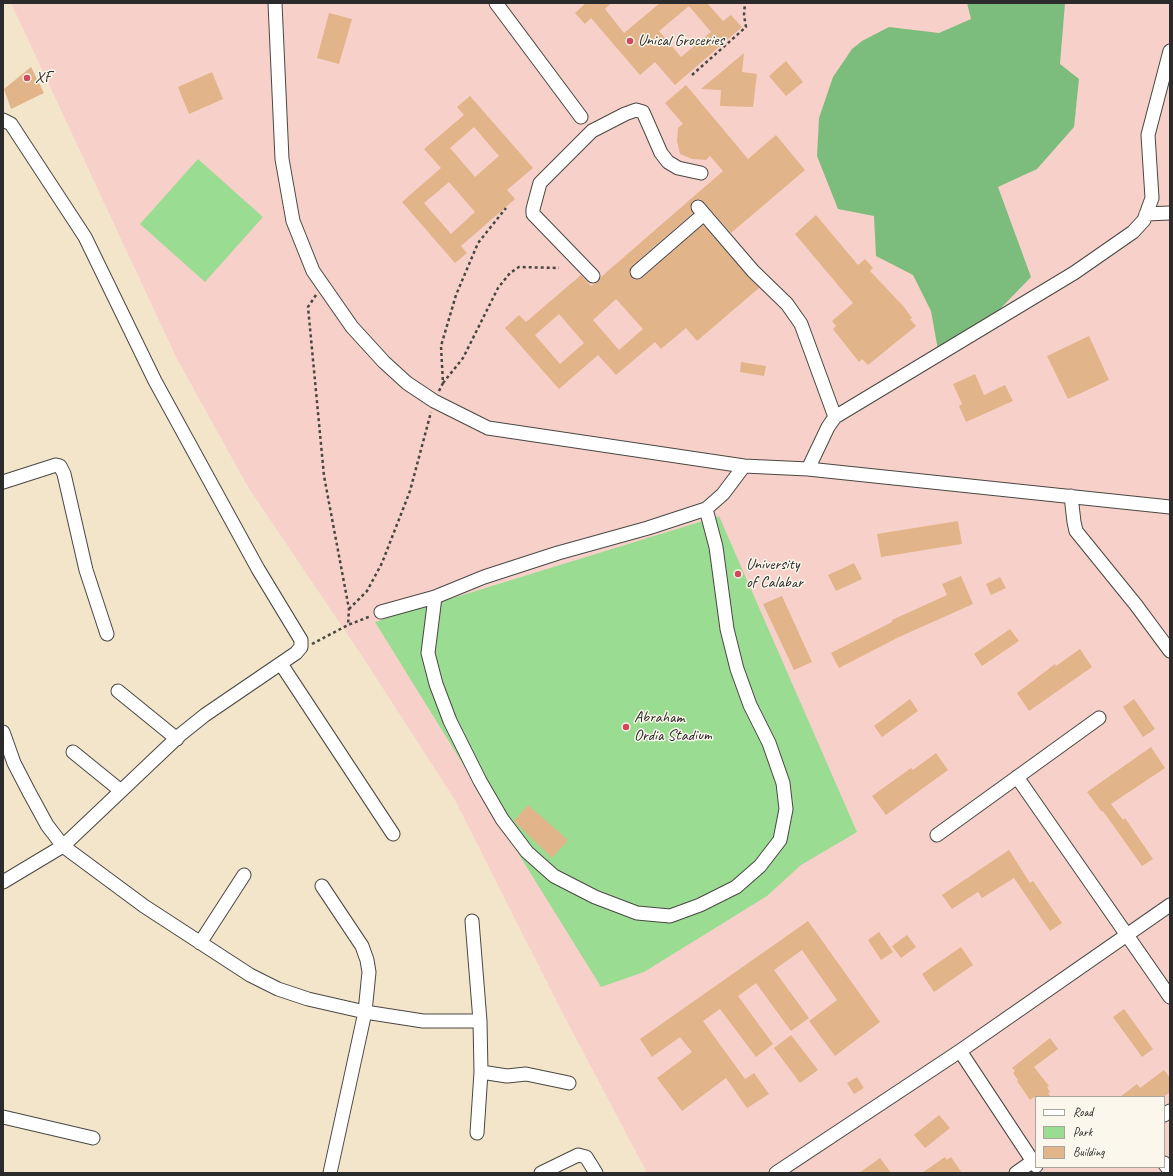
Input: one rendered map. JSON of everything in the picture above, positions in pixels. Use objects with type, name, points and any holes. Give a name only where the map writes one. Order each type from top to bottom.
[{"type":"street","points":[[275,3],[282,159],[293,221],[313,271],[352,327],[384,362],[407,383],[434,401],[471,421],[488,428],[744,466],[808,469],[1170,507]]},
{"type":"street","points":[[496,3],[586,123]]},
{"type":"street","points":[[808,469],[835,417],[1074,273],[1134,232],[1144,220],[1152,198],[1148,136],[1170,51]]},
{"type":"street","points":[[594,276],[533,214],[540,183],[586,123],[636,110],[643,112],[660,153],[668,162],[678,168],[701,173]]},
{"type":"street","points":[[3,120],[11,124],[85,237],[155,381],[258,569],[301,640],[300,647],[296,654],[205,715],[177,739],[63,846],[3,882]]},
{"type":"street","points":[[637,272],[701,211],[753,271],[787,304],[801,324],[835,417]]},
{"type":"street","points":[[1146,214],[1170,213]]},
{"type":"street","points":[[3,482],[56,465],[60,466],[64,474],[86,570],[107,634]]},
{"type":"street","points":[[381,612],[435,597],[484,577],[521,565],[706,509],[723,494],[744,466]]},
{"type":"street","points":[[1071,496],[1076,531],[1136,605],[1170,651]]},
{"type":"street","points":[[435,597],[428,653],[436,684],[450,721],[480,781],[502,819],[527,852],[554,876],[595,897],[637,913],[670,916],[700,905],[736,887],[760,866],[780,840],[786,809],[783,782],[769,743],[750,705],[737,669],[727,629],[716,547],[706,509]]},
{"type":"street","points":[[281,664],[393,834]]},
{"type":"street","points":[[118,691],[177,739]]},
{"type":"street","points":[[937,835],[1098,718]]},
{"type":"street","points":[[3,732],[14,763],[29,792],[47,825],[63,846],[132,897],[200,944],[250,975],[273,986],[308,999],[365,1012],[423,1021],[480,1021]]},
{"type":"street","points":[[73,752],[121,791]]},
{"type":"street","points":[[1017,777],[1170,997]]},
{"type":"street","points":[[200,944],[244,875]]},
{"type":"street","points":[[322,886],[362,946],[367,960],[368,972],[365,1012],[330,1173]]},
{"type":"street","points":[[776,1173],[960,1052],[1170,905]]},
{"type":"street","points":[[472,922],[480,1021],[481,1072],[477,1133]]},
{"type":"street","points":[[960,1052],[1035,1165],[1016,1173]]},
{"type":"street","points":[[481,1072],[507,1076],[526,1074],[569,1083]]},
{"type":"street","points":[[3,1117],[93,1138]]},
{"type":"street","points":[[541,1173],[578,1155],[586,1157],[596,1173]]},
{"type":"path","points":[[692,75],[746,27],[744,15],[745,3]]},
{"type":"path","points":[[443,383],[462,358],[498,288],[510,273],[519,267],[559,268]]},
{"type":"path","points":[[325,288],[315,296],[308,307],[324,476],[349,608],[348,625]]},
{"type":"path","points":[[296,654],[348,625],[381,612]]},
{"type":"shaded area","name":"University of Calabar","points":[[11,3],[1170,3],[1170,1173],[647,1173],[561,1010],[455,800],[366,662],[248,487],[176,357]]},
{"type":"green space","points":[[967,3],[1065,3],[1060,64],[1079,79],[1074,127],[1037,169],[998,187],[1031,277],[1000,309],[938,350],[931,311],[913,275],[876,256],[874,216],[838,209],[817,156],[819,118],[833,77],[852,49],[862,41],[889,27],[939,33],[971,19]]},
{"type":"green space","points":[[198,159],[263,217],[205,282],[140,224]]},
{"type":"green space","name":"Abraham Ordia Stadium","points":[[719,516],[857,832],[801,865],[767,896],[644,972],[601,987],[375,622]]},
{"type":"building","points":[[586,3],[611,3],[605,9],[624,33],[660,3],[707,3],[723,21],[731,15],[742,27],[675,85],[655,62],[640,75],[591,18],[585,24],[575,13]],"holes":[[[689,6],[711,32],[681,57],[659,31]]]},
{"type":"building","points":[[329,13],[352,19],[339,64],[317,58]]},
{"type":"building","points":[[744,53],[742,72],[757,74],[753,107],[720,106],[721,90],[701,89]]},
{"type":"building","points":[[786,61],[803,82],[786,96],[769,76]]},
{"type":"building","name":"XF","points":[[31,67],[44,93],[11,109],[4,89]]},
{"type":"building","points":[[212,72],[223,99],[189,114],[178,87]]},
{"type":"building","points":[[686,85],[748,159],[776,135],[805,170],[731,233],[704,202],[700,199],[693,201],[690,208],[693,213],[632,266],[629,274],[635,280],[642,278],[703,225],[759,288],[697,341],[686,328],[661,349],[655,342],[616,375],[598,355],[559,389],[505,328],[519,315],[526,322],[581,275],[591,286],[598,282],[601,277],[723,171],[710,156],[706,160],[692,159],[680,154],[677,141],[678,128],[683,124],[665,103]],"holes":[[[616,299],[643,329],[619,350],[593,320]],[[559,314],[584,343],[560,364],[535,335]]]},
{"type":"building","points":[[470,96],[533,168],[507,190],[515,199],[461,246],[467,253],[455,263],[402,202],[441,168],[424,149],[464,115],[457,107]],"holes":[[[474,127],[499,156],[475,177],[450,148]],[[449,182],[475,212],[451,234],[424,203]]]},
{"type":"building","points":[[816,215],[858,265],[865,259],[873,268],[870,271],[904,307],[912,318],[910,319],[916,326],[868,365],[862,359],[859,362],[833,329],[836,326],[832,321],[853,303],[795,234]]},
{"type":"building","points":[[1089,336],[1109,380],[1068,399],[1047,356]]},
{"type":"building","points":[[741,362],[766,366],[764,376],[740,372]]},
{"type":"building","points":[[975,374],[984,395],[1005,385],[1013,401],[966,422],[959,406],[962,404],[953,384]]},
{"type":"building","points":[[958,521],[962,544],[881,557],[877,534]]},
{"type":"building","points":[[854,563],[862,579],[836,591],[828,575]]},
{"type":"building","points":[[961,576],[973,604],[899,637],[839,668],[831,653],[892,622],[892,620],[947,595],[942,584]]},
{"type":"building","points":[[1000,577],[1006,588],[991,595],[986,584]]},
{"type":"building","points":[[782,596],[812,662],[794,670],[763,604]]},
{"type":"building","points":[[1010,629],[1019,641],[982,666],[974,654]]},
{"type":"building","points":[[1080,649],[1092,667],[1029,711],[1017,693],[1055,664],[1056,666]]},
{"type":"building","points":[[910,699],[918,711],[882,737],[874,726]]},
{"type":"building","points":[[1134,699],[1155,729],[1143,737],[1123,707]]},
{"type":"building","points":[[1151,747],[1165,768],[1111,804],[1123,820],[1125,818],[1153,859],[1142,866],[1103,811],[1102,812],[1087,792]]},
{"type":"building","points":[[936,753],[948,770],[886,815],[872,796],[911,768],[913,770]]},
{"type":"building","points":[[528,805],[568,840],[552,858],[514,821]]},
{"type":"building","points":[[1009,850],[1030,883],[1033,881],[1062,923],[1050,931],[1014,878],[982,898],[978,892],[952,909],[942,895]]},
{"type":"building","points":[[808,921],[880,1022],[835,1056],[809,1021],[837,1000],[802,950],[774,970],[809,1018],[791,1031],[756,983],[738,996],[773,1044],[756,1057],[720,1009],[703,1021],[745,1079],[754,1073],[769,1094],[747,1108],[726,1078],[682,1111],[657,1078],[692,1052],[680,1037],[652,1057],[640,1039]]},
{"type":"building","points":[[879,932],[893,952],[881,960],[868,940]]},
{"type":"building","points":[[907,935],[916,947],[901,958],[892,946]]},
{"type":"building","points":[[961,947],[973,965],[934,992],[922,974]]},
{"type":"building","points":[[1124,1009],[1153,1049],[1142,1057],[1113,1017]]},
{"type":"building","points":[[791,1035],[818,1070],[800,1083],[774,1048]]},
{"type":"building","points":[[1050,1038],[1058,1049],[1034,1067],[1049,1086],[1047,1087],[1050,1096],[1035,1096],[1030,1100],[1017,1081],[1018,1080],[1013,1073],[1015,1071],[1012,1068]]},
{"type":"building","points":[[1164,1070],[1170,1078],[1170,1092],[1164,1096],[1121,1096],[1137,1084],[1140,1088]]},
{"type":"building","points":[[857,1077],[864,1088],[854,1094],[847,1083]]},
{"type":"building","points":[[939,1115],[950,1128],[925,1148],[914,1135]]},
{"type":"building","points":[[945,1157],[947,1160],[951,1157],[962,1173],[922,1173]]},
{"type":"building","points":[[880,1158],[891,1173],[859,1173]]},
{"type":"place","name":"Unical Groceries","points":[[630,41]]},
{"type":"place","name":"XF","points":[[27,78]]},
{"type":"place","name":"University of Calabar","points":[[738,574]]},
{"type":"place","name":"Abraham Ordia Stadium","points":[[626,727]]}]
